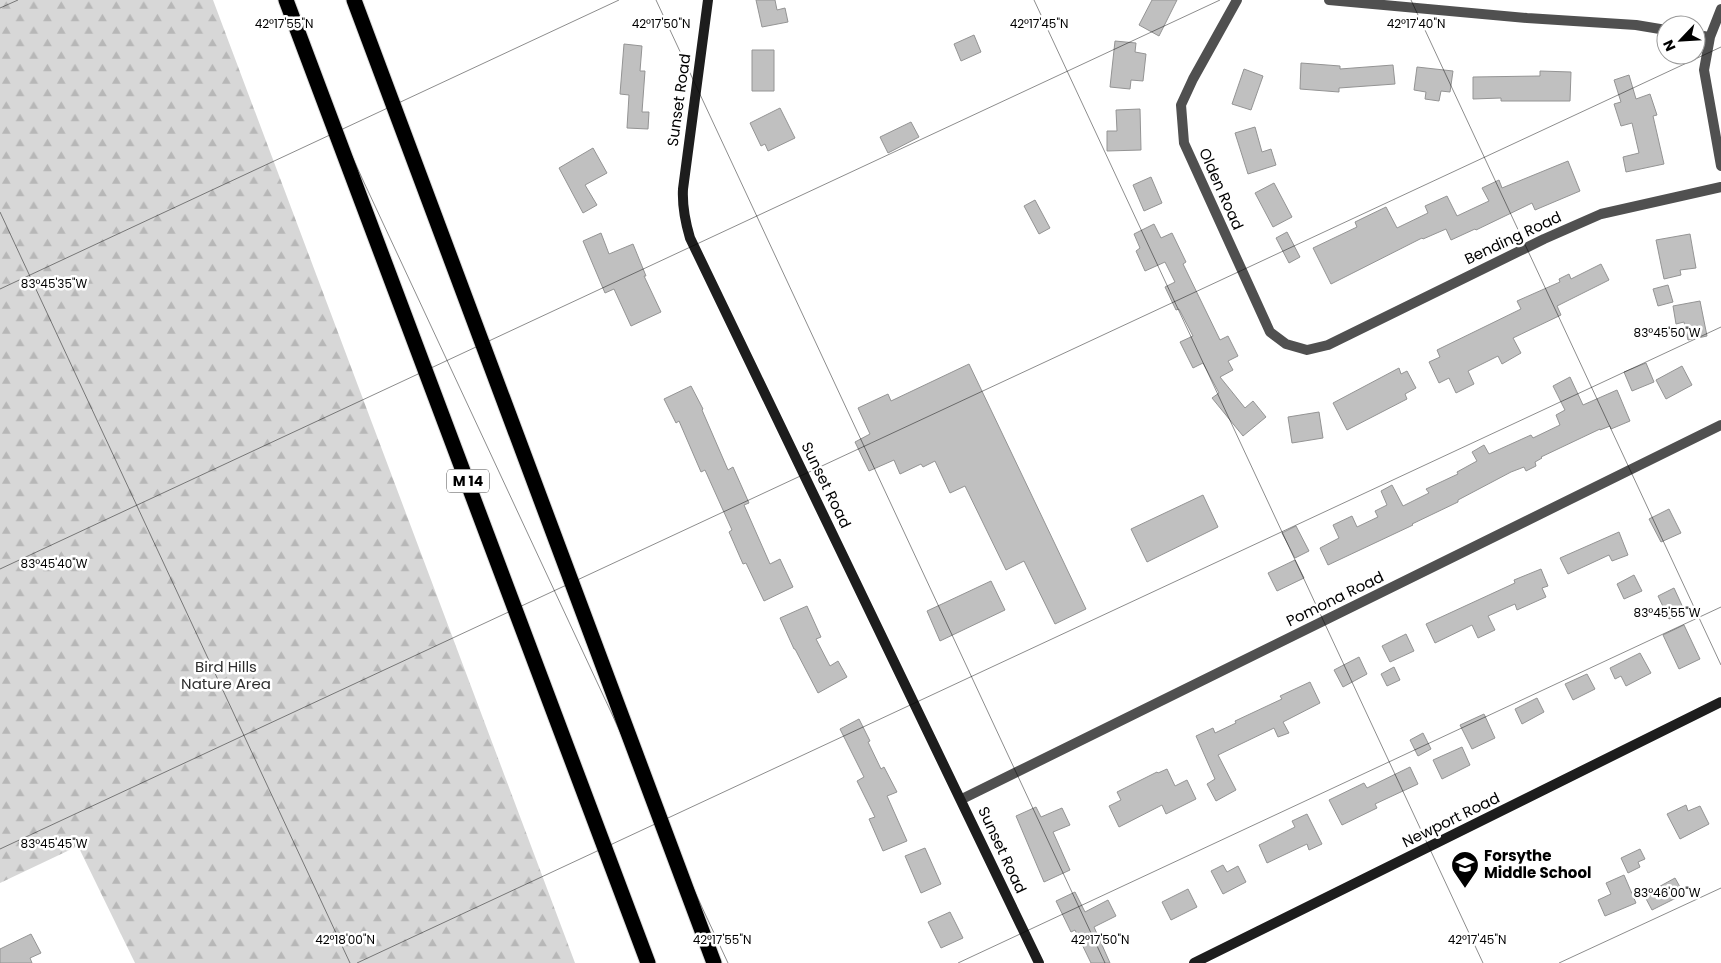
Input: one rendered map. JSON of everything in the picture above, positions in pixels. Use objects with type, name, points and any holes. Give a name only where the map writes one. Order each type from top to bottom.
[{"type":"highway","name":"M 14","points":[[286,0],[648,963]]},
{"type":"highway","points":[[354,0],[714,963]]},
{"type":"street","name":"Sunset Road","points":[[708,0],[682,204],[684,220],[690,238],[962,799],[1039,963]]},
{"type":"street","name":"Olden Road","points":[[1237,0],[1193,79],[1181,105],[1184,142],[1270,332],[1286,344],[1307,350],[1328,345]]},
{"type":"street","points":[[1329,0],[1527,18],[1636,25],[1656,28]]},
{"type":"street","points":[[1721,9],[1710,37],[1704,70],[1721,166]]},
{"type":"street","points":[[1706,36],[1710,37]]},
{"type":"street","name":"Bending Road","points":[[1328,345],[1536,243],[1601,214],[1721,187]]},
{"type":"street","name":"Pomona Road","points":[[962,799],[1721,425]]},
{"type":"street","name":"Newport Road","points":[[1194,963],[1721,702]]},
{"type":"green space","name":"Bird Hills Nature Area","points":[[0,0],[213,0],[575,963],[135,963],[78,846],[0,883]]},
{"type":"building","points":[[756,0],[775,0],[777,10],[785,8],[788,22],[762,27]]},
{"type":"building","points":[[1152,0],[1177,0],[1159,36],[1139,25]]},
{"type":"building","points":[[974,35],[981,52],[961,61],[954,44]]},
{"type":"building","points":[[1115,41],[1136,43],[1135,52],[1146,54],[1143,81],[1131,80],[1130,89],[1110,87]]},
{"type":"building","points":[[624,44],[642,46],[640,71],[645,71],[642,112],[649,112],[648,129],[627,128],[629,95],[620,94]]},
{"type":"building","points":[[752,50],[774,50],[774,91],[752,91]]},
{"type":"building","points":[[1301,63],[1340,66],[1340,69],[1393,65],[1395,84],[1339,88],[1339,92],[1300,89]]},
{"type":"building","points":[[1417,67],[1453,71],[1450,92],[1441,91],[1439,101],[1425,99],[1426,92],[1414,90]]},
{"type":"building","points":[[1244,69],[1263,76],[1251,110],[1232,104]]},
{"type":"building","points":[[1540,71],[1571,72],[1570,101],[1501,101],[1501,98],[1473,99],[1473,77],[1540,76]]},
{"type":"building","points":[[1629,75],[1636,99],[1650,94],[1657,115],[1653,116],[1664,164],[1626,172],[1623,157],[1639,153],[1632,123],[1621,126],[1614,104],[1621,102],[1614,80]]},
{"type":"building","points":[[780,108],[795,138],[768,151],[765,144],[761,146],[750,123]]},
{"type":"building","points":[[1140,109],[1141,150],[1107,151],[1107,131],[1117,131],[1116,110]]},
{"type":"building","points":[[911,122],[919,137],[888,153],[880,137]]},
{"type":"building","points":[[1255,127],[1262,152],[1271,149],[1276,165],[1248,174],[1235,133]]},
{"type":"building","points":[[593,148],[607,173],[585,185],[597,205],[583,213],[559,168]]},
{"type":"building","points":[[1568,161],[1580,191],[1535,210],[1532,203],[1451,240],[1446,229],[1422,238],[1331,284],[1313,248],[1357,227],[1355,222],[1386,207],[1397,228],[1428,213],[1425,206],[1447,196],[1457,216],[1489,201],[1482,188],[1499,180],[1502,188]]},
{"type":"building","points":[[1151,177],[1162,203],[1144,211],[1133,185]]},
{"type":"building","points":[[1274,183],[1292,217],[1273,227],[1255,193]]},
{"type":"building","points":[[1035,200],[1050,228],[1039,234],[1024,206]]},
{"type":"building","points":[[1154,224],[1161,238],[1172,233],[1186,262],[1183,264],[1220,340],[1228,336],[1238,356],[1228,361],[1233,370],[1220,377],[1245,408],[1253,401],[1266,417],[1243,436],[1212,398],[1219,393],[1203,363],[1193,368],[1180,342],[1193,336],[1179,309],[1176,310],[1165,287],[1175,282],[1165,262],[1145,271],[1136,251],[1140,248],[1134,234]]},
{"type":"building","points":[[1287,232],[1300,257],[1289,263],[1276,238]]},
{"type":"building","points":[[601,233],[609,254],[633,244],[646,276],[644,276],[661,312],[631,326],[614,289],[605,293],[583,241]]},
{"type":"building","points":[[1690,234],[1696,268],[1680,270],[1681,275],[1664,279],[1656,240]]},
{"type":"building","points":[[1601,264],[1609,280],[1557,306],[1561,315],[1513,338],[1521,353],[1502,364],[1498,356],[1468,371],[1474,384],[1456,393],[1449,378],[1439,383],[1429,362],[1440,357],[1437,350],[1521,309],[1517,301],[1560,282],[1559,279],[1569,274],[1571,279]]},
{"type":"building","points":[[1668,285],[1673,302],[1658,306],[1653,289]]},
{"type":"building","points":[[1700,301],[1707,336],[1688,340],[1684,322],[1676,324],[1673,306]]},
{"type":"building","points":[[1646,363],[1654,382],[1632,391],[1624,372]]},
{"type":"building","points":[[969,364],[1086,609],[1055,624],[1024,561],[1006,570],[965,486],[950,493],[935,461],[923,467],[921,464],[900,474],[894,460],[869,471],[855,442],[870,434],[858,408],[888,394],[891,401]]},
{"type":"building","points":[[1682,366],[1692,385],[1666,399],[1656,380]]},
{"type":"building","points":[[1399,368],[1401,374],[1407,371],[1416,388],[1405,394],[1407,399],[1347,430],[1333,403]]},
{"type":"building","points":[[1570,377],[1583,405],[1617,390],[1630,421],[1611,429],[1610,426],[1600,429],[1541,457],[1535,462],[1536,466],[1526,471],[1524,467],[1511,472],[1413,525],[1328,565],[1320,548],[1339,538],[1333,525],[1352,516],[1357,527],[1378,517],[1375,511],[1387,505],[1381,491],[1392,485],[1403,506],[1429,493],[1426,489],[1458,474],[1457,472],[1477,461],[1472,452],[1484,445],[1489,454],[1531,435],[1533,438],[1560,425],[1556,415],[1565,410],[1553,386]]},
{"type":"building","points":[[691,386],[703,409],[728,470],[733,467],[749,503],[744,505],[770,564],[780,559],[793,587],[764,601],[746,563],[743,564],[729,532],[732,530],[705,470],[701,472],[679,421],[676,423],[664,399]]},
{"type":"building","points":[[1319,412],[1323,438],[1292,443],[1288,417]]},
{"type":"building","points":[[1203,495],[1218,527],[1147,562],[1131,529]]},
{"type":"building","points":[[1669,509],[1681,533],[1661,542],[1649,519]]},
{"type":"building","points":[[1296,526],[1309,551],[1295,558],[1282,533]]},
{"type":"building","points":[[1619,532],[1628,555],[1612,561],[1609,555],[1568,574],[1560,558]]},
{"type":"building","points":[[1295,560],[1304,578],[1277,591],[1268,573]]},
{"type":"building","points":[[1541,569],[1548,586],[1542,588],[1546,597],[1517,610],[1515,604],[1488,616],[1495,630],[1478,638],[1472,625],[1435,643],[1426,624],[1515,583],[1514,580]]},
{"type":"building","points":[[1634,575],[1642,591],[1624,599],[1617,584]]},
{"type":"building","points":[[991,581],[1005,610],[940,641],[927,611]]},
{"type":"building","points":[[1674,588],[1685,612],[1669,619],[1658,596]]},
{"type":"building","points":[[807,606],[821,637],[816,639],[830,666],[838,661],[847,677],[818,693],[794,649],[780,618]]},
{"type":"building","points":[[1684,625],[1700,659],[1679,669],[1663,635]]},
{"type":"building","points":[[1406,634],[1414,651],[1390,662],[1382,646]]},
{"type":"building","points":[[1640,653],[1651,673],[1626,686],[1621,676],[1615,679],[1610,668]]},
{"type":"building","points":[[1359,657],[1367,674],[1343,687],[1334,670]]},
{"type":"building","points":[[1394,667],[1400,680],[1387,686],[1381,674]]},
{"type":"building","points":[[1587,674],[1595,689],[1573,700],[1565,684]]},
{"type":"building","points":[[1310,682],[1320,703],[1283,722],[1289,733],[1278,737],[1274,728],[1218,755],[1236,790],[1216,801],[1207,784],[1215,779],[1196,736],[1213,728],[1215,733],[1236,723],[1235,721],[1282,699],[1280,696]]},
{"type":"building","points":[[1537,698],[1544,712],[1522,724],[1515,709]]},
{"type":"building","points":[[1484,714],[1495,738],[1472,749],[1460,725]]},
{"type":"building","points":[[859,719],[881,769],[884,767],[897,792],[887,796],[907,841],[883,851],[869,819],[875,817],[857,781],[864,777],[840,729]]},
{"type":"building","points":[[1423,733],[1431,749],[1418,756],[1410,740]]},
{"type":"building","points":[[1462,747],[1470,765],[1442,779],[1433,760]]},
{"type":"building","points":[[1410,767],[1418,784],[1375,804],[1377,808],[1342,825],[1329,800],[1364,783],[1367,788]]},
{"type":"building","points":[[1167,769],[1175,786],[1187,780],[1196,799],[1166,814],[1162,805],[1119,827],[1109,806],[1121,800],[1117,792]]},
{"type":"building","points":[[1686,805],[1688,811],[1700,806],[1709,824],[1680,839],[1667,814]]},
{"type":"building","points":[[1036,807],[1041,817],[1062,808],[1070,825],[1053,832],[1070,870],[1044,882],[1016,816]]},
{"type":"building","points":[[1307,814],[1322,844],[1309,850],[1307,844],[1267,863],[1259,845],[1295,827],[1292,821]]},
{"type":"building","points":[[925,848],[941,884],[921,893],[905,856]]},
{"type":"building","points":[[1640,849],[1645,859],[1638,862],[1640,867],[1628,873],[1621,858]]},
{"type":"building","points":[[1223,865],[1227,872],[1238,866],[1246,882],[1223,894],[1211,871]]},
{"type":"building","points":[[1624,875],[1636,903],[1605,916],[1598,900],[1611,894],[1606,883]]},
{"type":"building","points":[[1675,878],[1684,894],[1652,910],[1644,895]]},
{"type":"building","points":[[1188,889],[1197,907],[1171,920],[1162,902]]},
{"type":"building","points":[[1075,892],[1085,912],[1108,900],[1116,916],[1094,927],[1110,963],[1091,963],[1075,930],[1071,932],[1056,901]]},
{"type":"building","points":[[950,912],[963,938],[941,948],[928,922]]},
{"type":"building","points":[[31,934],[41,953],[30,958],[32,963],[0,963],[0,949]]},
{"type":"place","name":"Forsythe Middle School","points":[[1465,889]]}]
